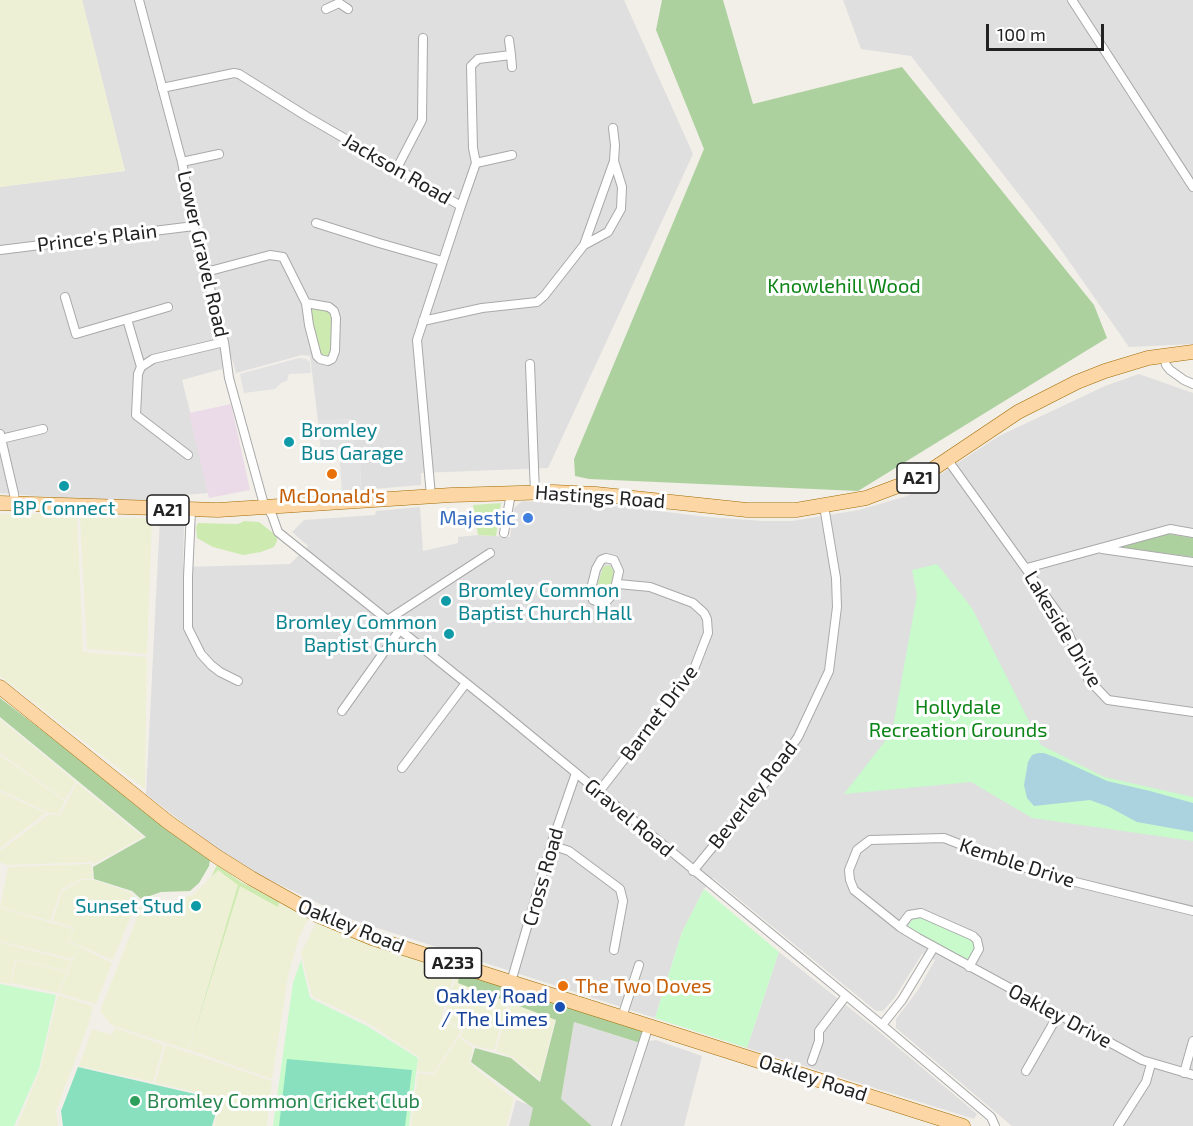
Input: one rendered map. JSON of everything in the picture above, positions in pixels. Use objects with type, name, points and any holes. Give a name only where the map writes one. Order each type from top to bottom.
[{"type":"main road","name":"A21","points":[[1164,356],[1193,352]]},
{"type":"main road","name":"Hastings Road","points":[[0,503],[269,512],[431,496],[535,493],[596,494],[767,512],[824,506],[866,498],[927,473],[997,425],[1077,382],[1128,363],[1164,356]]},
{"type":"main road","name":"Oakley Road","points":[[0,687],[168,822],[250,878],[346,928],[963,1126]]},
{"type":"street","name":"Lower Gravel Road","points":[[139,0],[182,162],[194,226],[224,342],[229,378],[269,512]]},
{"type":"street","points":[[1072,0],[1193,188]]},
{"type":"street","points":[[326,9],[340,1],[348,9]]},
{"type":"street","points":[[397,168],[422,120],[423,38]]},
{"type":"street","points":[[509,40],[512,67]]},
{"type":"street","points":[[461,206],[476,163],[473,148],[471,66],[478,60],[511,55]]},
{"type":"street","name":"Jackson Road","points":[[162,88],[234,73],[239,74],[306,116],[461,206],[417,340],[431,496]]},
{"type":"street","points":[[423,321],[482,308],[537,302],[544,296],[584,245],[614,161],[613,128]]},
{"type":"street","points":[[182,162],[219,154]]},
{"type":"street","points":[[476,163],[512,155]]},
{"type":"street","points":[[584,245],[608,232],[621,209],[622,187],[614,161]]},
{"type":"street","points":[[316,223],[442,261]]},
{"type":"street","name":"Prince's Plain","points":[[0,250],[194,226]]},
{"type":"street","points":[[206,272],[270,255],[283,257],[306,303],[317,356],[328,361],[332,359],[335,351],[336,318],[334,311],[329,307],[306,303]]},
{"type":"street","points":[[64,297],[76,334],[168,307]]},
{"type":"street","points":[[128,319],[141,367]]},
{"type":"street","points":[[188,455],[136,416],[138,374],[141,367],[153,359],[224,342]]},
{"type":"street","points":[[1164,356],[1170,370],[1193,384]]},
{"type":"street","points":[[530,364],[535,493]]},
{"type":"street","points":[[15,503],[1,436],[44,429]]},
{"type":"street","name":"Lakeside Drive","points":[[947,459],[1062,619],[1088,679],[1108,700],[1193,712]]},
{"type":"street","points":[[504,533],[511,493]]},
{"type":"street","name":"Beverley Road","points":[[693,871],[768,779],[798,737],[829,671],[837,607],[836,578],[824,506]]},
{"type":"street","points":[[191,510],[188,628],[201,654],[211,665],[238,681]]},
{"type":"street","name":"Gravel Road","points":[[269,512],[278,532],[576,773],[882,1026],[991,1117],[995,1126]]},
{"type":"street","points":[[1027,568],[1170,529],[1193,533]]},
{"type":"street","points":[[1095,548],[1193,562]]},
{"type":"street","points":[[386,621],[490,554]]},
{"type":"street","points":[[611,559],[618,565],[618,584],[609,600],[604,604],[593,600],[591,589],[601,560],[611,559]]},
{"type":"street","name":"Barnet Drive","points":[[598,793],[694,669],[708,633],[705,613],[693,603],[650,587],[618,584]]},
{"type":"street","points":[[342,711],[399,631]]},
{"type":"street","points":[[402,768],[465,683]]},
{"type":"street","name":"Cross Road","points":[[511,982],[551,845],[576,773]]},
{"type":"street","name":"Kemble Drive","points":[[850,864],[856,850],[870,840],[944,838],[1003,861],[1055,877],[1193,911]]},
{"type":"street","points":[[551,845],[569,851],[620,889],[623,901],[614,950]]},
{"type":"street","name":"Oakley Drive","points":[[850,864],[849,880],[854,890],[900,927],[969,967],[1151,1064],[1188,1074]]},
{"type":"street","points":[[900,927],[909,915],[921,914],[973,936],[977,940],[979,949],[969,967]]},
{"type":"street","points":[[882,1026],[902,1000],[934,947]]},
{"type":"street","points":[[622,1017],[639,964]]},
{"type":"street","points":[[812,1061],[819,1031],[845,996]]},
{"type":"street","points":[[1026,1071],[1058,1015]]},
{"type":"street","points":[[616,1126],[649,1025]]},
{"type":"street","points":[[1188,1074],[1193,1041]]},
{"type":"street","points":[[1118,1126],[1146,1082],[1151,1064]]},
{"type":"shaded area","points":[[82,0],[624,0],[693,154],[548,468],[421,473],[421,485],[361,490],[360,461],[356,460],[351,419],[318,421],[310,356],[302,355],[236,373],[232,358],[222,369],[182,380],[208,493],[172,496],[159,506],[0,493],[0,187],[125,171]]},
{"type":"shaded area","points":[[843,0],[1193,0],[1193,344],[1129,347],[1052,237],[911,56],[861,49]]},
{"type":"shaded area","points":[[299,358],[310,362],[311,373],[289,374],[287,381],[275,389],[244,393],[240,374]]},
{"type":"shaded area","points":[[1139,374],[1193,393],[1193,1126],[1012,1126],[896,1028],[896,1019],[918,990],[935,960],[922,954],[895,997],[883,1011],[876,1011],[713,878],[704,889],[682,932],[655,1018],[353,920],[235,863],[146,794],[160,518],[184,521],[183,567],[290,564],[308,546],[292,532],[304,520],[375,515],[376,511],[420,507],[423,551],[458,543],[458,537],[478,535],[510,537],[514,508],[522,501],[625,507],[762,521],[792,521],[859,510],[907,496],[999,436],[1105,386]]},
{"type":"shaded area","points":[[231,404],[250,490],[209,498],[189,413]]},
{"type":"shaded area","points":[[351,419],[356,460],[360,460],[361,490],[342,491],[339,452],[321,453],[318,421]]},
{"type":"shaded area","points":[[779,952],[876,1029],[977,1114],[974,1119],[747,1048]]},
{"type":"shaded area","points":[[574,1022],[639,1043],[656,1040],[702,1056],[684,1126],[592,1126],[561,1099]]},
{"type":"shaded area","points":[[516,1100],[537,1108],[556,1126],[509,1126]]},
{"type":"green space","points":[[0,0],[82,0],[125,171],[0,187]]},
{"type":"green space","name":"Knowlehill Wood","points":[[662,0],[723,0],[753,104],[902,67],[1094,305],[1107,338],[858,491],[589,479],[575,476],[574,459],[704,149],[656,30]]},
{"type":"green space","points":[[312,308],[326,310],[333,318],[331,355],[327,358],[321,356],[313,328],[310,310]]},
{"type":"green space","points":[[501,503],[496,536],[478,535],[473,505]]},
{"type":"green space","points":[[0,514],[77,514],[83,652],[147,657],[145,789],[0,676]]},
{"type":"green space","points":[[80,518],[152,518],[147,654],[87,649]]},
{"type":"green space","points":[[244,521],[259,522],[277,536],[274,547],[243,555],[213,547],[197,538],[198,523],[238,524]]},
{"type":"green space","points":[[1169,534],[1193,538],[1193,557],[1120,547]]},
{"type":"green space","name":"Hollydale Recreation Grounds","points":[[937,564],[972,608],[1041,745],[1104,777],[1193,797],[1193,841],[1032,818],[971,782],[844,794],[892,732],[917,595],[912,570]]},
{"type":"green space","points":[[609,565],[614,571],[609,592],[604,597],[598,594],[597,587],[603,567]]},
{"type":"green space","points":[[0,698],[210,859],[209,866],[199,883],[190,891],[161,892],[141,899],[132,891],[94,879],[93,867],[146,837],[0,717]]},
{"type":"green space","points":[[0,719],[76,782],[65,800],[0,753]]},
{"type":"green space","points":[[0,755],[65,801],[59,814],[49,813],[0,790]]},
{"type":"green space","points":[[77,783],[143,837],[94,864],[92,862],[6,865],[0,862],[0,851],[48,815],[60,815]]},
{"type":"green space","points":[[0,792],[46,813],[0,848]]},
{"type":"green space","points":[[91,864],[93,879],[81,879],[61,890],[50,921],[0,907],[8,867]]},
{"type":"green space","points":[[217,865],[240,881],[188,1050],[111,1025],[100,1011],[142,905],[152,899],[176,902],[178,898],[193,895],[211,877]]},
{"type":"green space","points":[[217,865],[241,882],[279,902],[278,907],[240,886],[189,1050],[238,885],[218,870],[211,877]]},
{"type":"green space","points":[[81,880],[94,880],[129,892],[138,899],[113,960],[69,941],[74,928],[52,921],[62,892]]},
{"type":"green space","points":[[241,882],[310,919],[299,937],[288,976],[272,1079],[189,1050]]},
{"type":"green space","points":[[704,889],[779,952],[747,1048],[655,1018],[682,932]]},
{"type":"green space","points":[[0,908],[73,929],[68,942],[112,963],[96,1004],[59,993],[77,951],[72,959],[0,941]]},
{"type":"green space","points":[[915,916],[973,940],[976,948],[970,958],[966,959],[907,927]]},
{"type":"green space","points":[[316,923],[339,933],[456,970],[441,1017],[461,1031],[434,1073],[417,1071],[419,1057],[368,1023],[312,996],[301,953]]},
{"type":"green space","points":[[0,942],[72,961],[67,971],[15,959],[10,984],[0,982]]},
{"type":"green space","points":[[16,960],[67,972],[58,993],[11,983]]},
{"type":"green space","points":[[301,960],[310,998],[367,1026],[418,1058],[409,1126],[273,1126],[293,983]]},
{"type":"green space","points":[[458,971],[511,991],[494,1050],[475,1046],[460,1036],[463,1031],[444,1017]]},
{"type":"green space","points":[[460,972],[642,1030],[640,1043],[574,1022],[561,1099],[592,1126],[529,1126],[533,1108],[471,1062],[475,1048],[511,1058],[540,1082],[556,1020],[458,983]]},
{"type":"green space","points":[[0,984],[56,995],[39,1069],[14,1126],[0,1126]]},
{"type":"green space","points":[[513,993],[558,1007],[540,1079],[512,1057],[496,1051]]},
{"type":"green space","points":[[58,995],[93,1006],[88,1026],[56,1111],[58,1126],[17,1126],[40,1070]]},
{"type":"green space","points":[[115,1028],[164,1045],[153,1082],[79,1066],[92,1029],[112,1035]]},
{"type":"green space","points":[[459,1037],[473,1048],[469,1063],[514,1099],[506,1126],[411,1126],[418,1073],[434,1075]]},
{"type":"green space","points":[[166,1045],[272,1081],[267,1126],[214,1126],[219,1108],[196,1092],[155,1083]]},
{"type":"green space","points":[[287,1059],[412,1070],[405,1126],[279,1126]]},
{"type":"green space","name":"Bromley Common Cricket Club","points":[[78,1067],[195,1094],[217,1109],[212,1126],[63,1126],[61,1111]]},
{"type":"water","points":[[1038,753],[1057,758],[1107,781],[1193,803],[1193,832],[1137,822],[1090,800],[1034,806],[1027,798],[1024,785],[1028,762],[1032,755]]},
{"type":"place","name":"Bromley Bus Garage","points":[[289,442]]},
{"type":"place","name":"McDonald's","points":[[332,474]]},
{"type":"place","name":"BP Connect","points":[[64,486]]},
{"type":"place","name":"Majestic","points":[[528,518]]},
{"type":"place","name":"Bromley Common Baptist Church Hall","points":[[446,601]]},
{"type":"place","name":"Bromley Common Baptist Church","points":[[449,634]]},
{"type":"place","name":"Sunset Stud","points":[[196,906]]},
{"type":"place","name":"The Two Doves","points":[[563,986]]},
{"type":"place","name":"Oakley Road / The Limes","points":[[560,1007]]},
{"type":"place","name":"Bromley Common Cricket Club","points":[[135,1101]]}]
